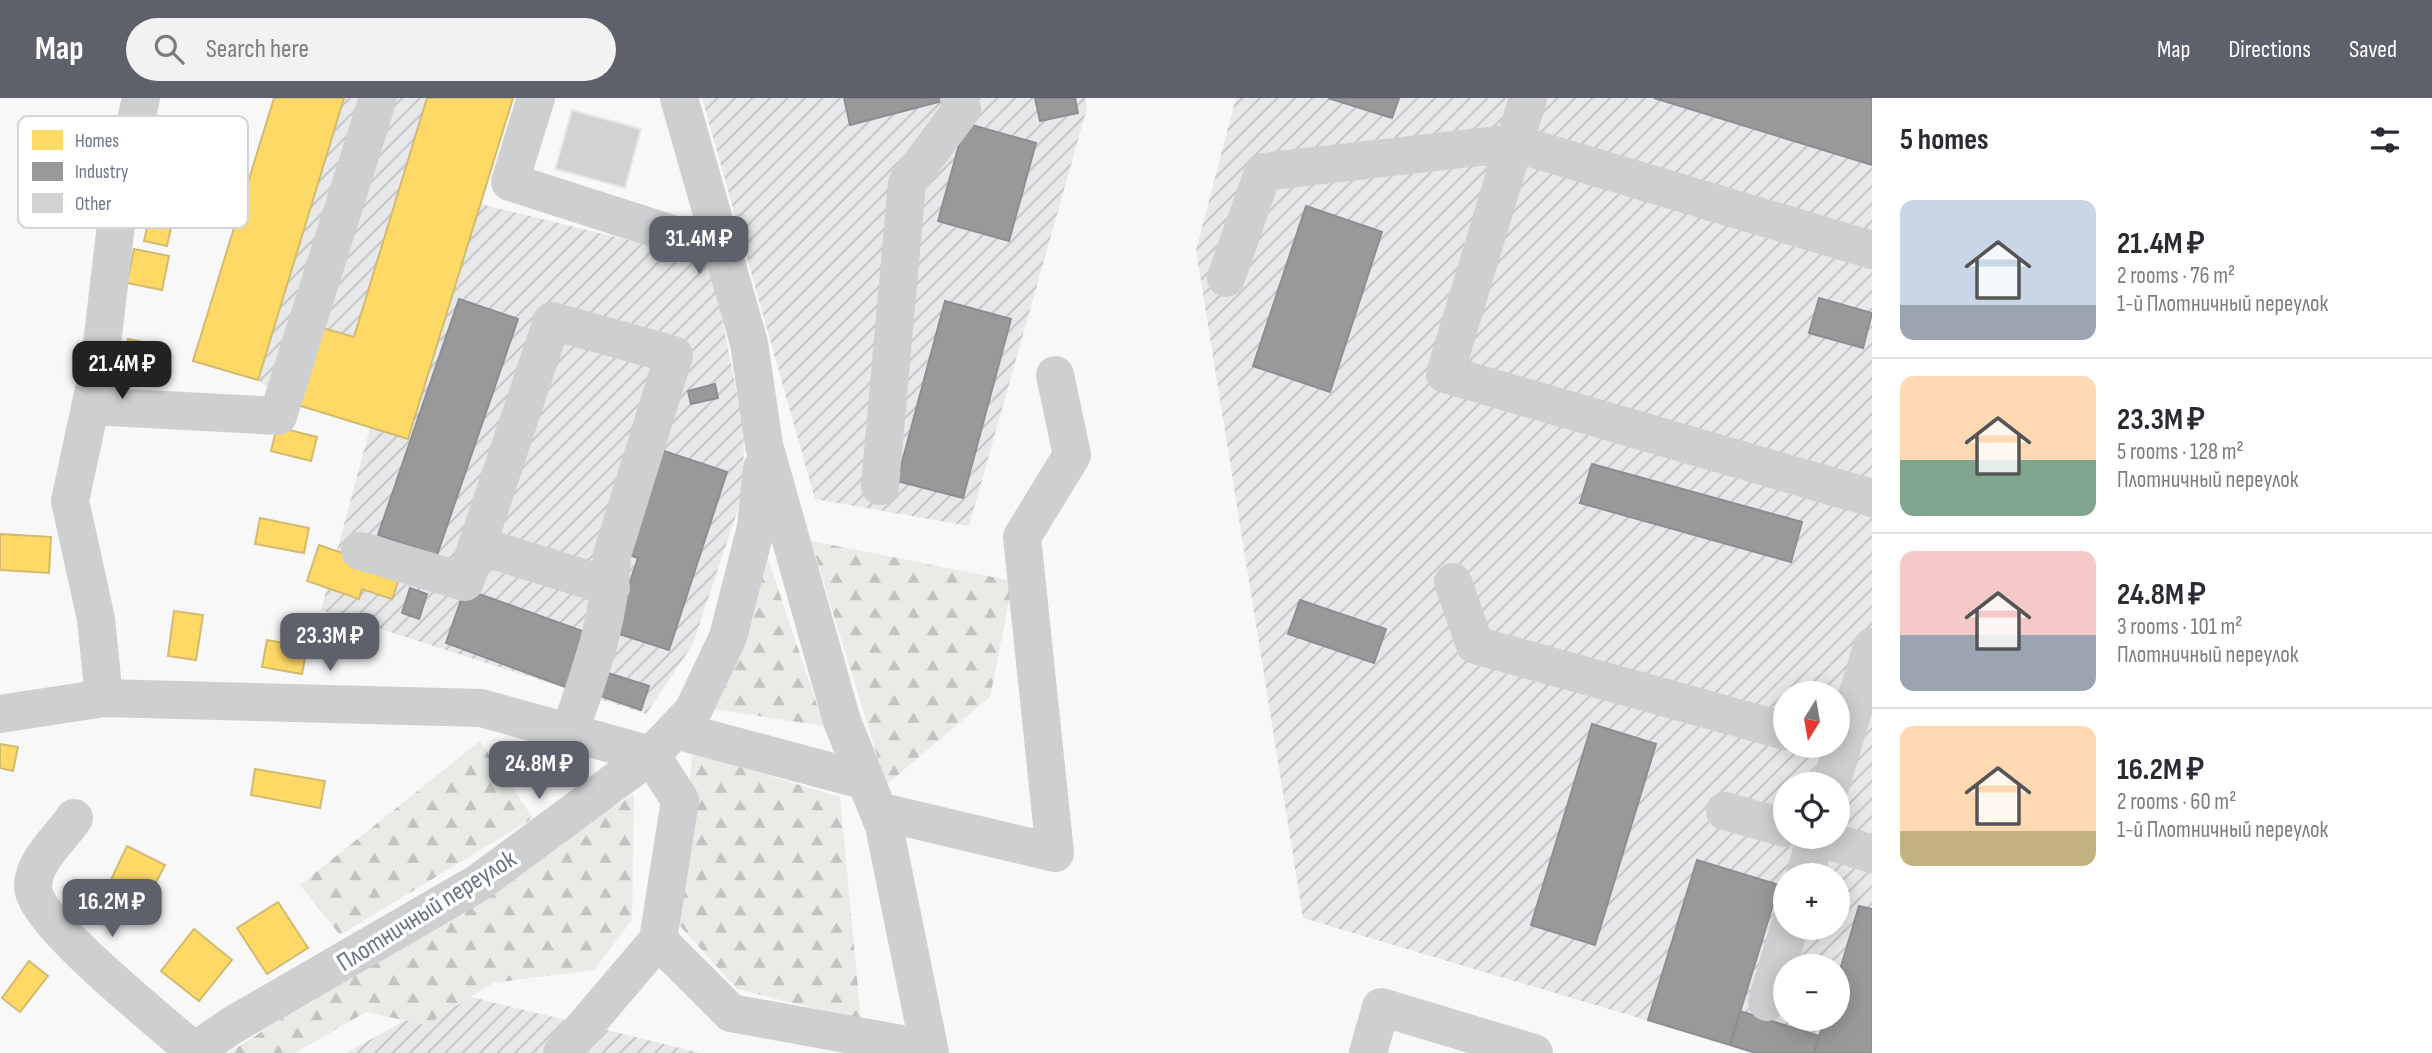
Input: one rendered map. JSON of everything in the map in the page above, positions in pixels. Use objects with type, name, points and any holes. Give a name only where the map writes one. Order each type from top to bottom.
[{"type":"street","points":[[137,116],[141,98]]},
{"type":"street","points":[[90,406],[278,416],[378,98]]},
{"type":"street","points":[[536,98],[510,183],[723,250]]},
{"type":"street","points":[[658,940],[731,1013],[928,1052],[884,826],[842,721],[764,445],[749,343],[679,98]]},
{"type":"street","points":[[880,486],[907,183],[962,109],[959,98]]},
{"type":"street","points":[[1528,98],[1445,374],[1872,498]]},
{"type":"street","points":[[1226,278],[1263,172],[1514,143],[1872,250]]},
{"type":"street","points":[[104,698],[96,619],[70,501],[100,361],[116,228]]},
{"type":"street","points":[[360,551],[465,582],[552,321],[674,355],[612,555],[611,587],[595,659],[570,731]]},
{"type":"street","points":[[0,714],[104,698],[481,708],[570,731],[663,742],[872,796],[1055,853],[1022,537],[1072,455],[1055,375]]},
{"type":"street","name":"Плотничный переулок","points":[[193,1052],[231,1026],[478,883],[663,742],[693,711],[729,637],[756,527],[764,445]]},
{"type":"street","points":[[477,545],[611,587]]},
{"type":"street","points":[[1453,582],[1475,645],[1773,728]]},
{"type":"street","points":[[1850,715],[1872,647]]},
{"type":"street","points":[[562,1053],[658,940],[680,800],[663,742]]},
{"type":"street","points":[[1725,811],[1773,825]]},
{"type":"street","points":[[74,818],[38,866],[33,886],[39,906],[59,931],[193,1052]]},
{"type":"street","points":[[1850,847],[1872,854]]},
{"type":"street","points":[[1767,1002],[1785,940]]},
{"type":"street","points":[[1368,1053],[1381,1007],[1534,1053]]},
{"type":"shaded area","points":[[274,98],[513,98],[480,204],[710,260],[744,428],[743,494],[693,644],[646,714],[321,610],[370,428],[288,402],[258,380],[193,361],[234,228],[248,228],[248,182]]},
{"type":"shaded area","points":[[702,98],[1085,98],[1087,108],[969,526],[815,499]]},
{"type":"shaded area","points":[[1236,98],[1872,98],[1872,1053],[1756,1053],[1303,918],[1196,250]]},
{"type":"shaded area","points":[[455,993],[701,1053],[346,1053]]},
{"type":"green space","points":[[811,541],[1013,581],[990,697],[886,785]]},
{"type":"green space","points":[[765,550],[824,726],[714,709]]},
{"type":"green space","points":[[480,741],[533,818],[340,935],[300,885]]},
{"type":"green space","points":[[693,753],[840,797],[861,1020],[737,989],[673,918]]},
{"type":"green space","points":[[634,794],[632,920],[594,970],[493,983],[426,1025],[366,1012],[295,1053],[228,1053]]},
{"type":"building: Homes","points":[[274,98],[344,98],[258,380],[193,361],[234,228],[248,228],[248,182]]},
{"type":"building: Homes","points":[[427,98],[513,98],[408,439],[288,402],[312,325],[354,337]]},
{"type":"building: Homes","points":[[147,228],[171,228],[167,246],[144,241]]},
{"type":"building: Homes","points":[[134,249],[169,256],[162,290],[127,283]]},
{"type":"building: Homes","points":[[128,339],[159,345],[155,363],[124,357]]},
{"type":"building: Homes","points":[[277,427],[317,437],[311,461],[271,451]]},
{"type":"building: Homes","points":[[260,518],[309,528],[304,553],[255,544]]},
{"type":"building: Homes","points":[[0,534],[51,537],[49,573],[0,570]]},
{"type":"building: Homes","points":[[319,545],[401,573],[392,599],[362,589],[359,599],[307,581]]},
{"type":"building: Homes","points":[[174,611],[203,615],[196,660],[168,656]]},
{"type":"building: Homes","points":[[267,640],[307,647],[302,674],[262,667]]},
{"type":"building: Homes","points":[[0,744],[18,747],[13,771],[0,768]]},
{"type":"building: Homes","points":[[255,769],[325,781],[320,808],[251,795]]},
{"type":"building: Homes","points":[[127,846],[165,865],[144,906],[107,888]]},
{"type":"building: Homes","points":[[278,902],[308,948],[267,974],[237,928]]},
{"type":"building: Homes","points":[[194,929],[232,960],[199,1001],[161,971]]},
{"type":"building: Homes","points":[[29,961],[48,976],[20,1012],[2,998]]},
{"type":"building: Industry","points":[[844,98],[945,98],[946,100],[850,125]]},
{"type":"building: Industry","points":[[1035,98],[1075,98],[1078,113],[1040,121]]},
{"type":"building: Industry","points":[[1328,98],[1399,98],[1392,118]]},
{"type":"building: Industry","points":[[1654,98],[1872,98],[1872,165]]},
{"type":"building: Industry","points":[[965,123],[1036,143],[1009,241],[938,221]]},
{"type":"building: Industry","points":[[1306,206],[1382,232],[1330,392],[1253,366]]},
{"type":"building: Industry","points":[[1819,298],[1872,313],[1863,348],[1809,333]]},
{"type":"building: Industry","points":[[459,299],[518,319],[437,555],[378,535]]},
{"type":"building: Industry","points":[[945,301],[1011,319],[963,498],[897,481]]},
{"type":"building: Industry","points":[[715,384],[718,398],[691,404],[688,391]]},
{"type":"building: Industry","points":[[661,450],[727,472],[669,650],[613,632],[638,558],[626,554]]},
{"type":"building: Industry","points":[[1592,464],[1802,522],[1791,562],[1580,503]]},
{"type":"building: Industry","points":[[410,588],[427,594],[419,619],[402,613]]},
{"type":"building: Industry","points":[[465,589],[588,633],[568,688],[446,643]]},
{"type":"building: Industry","points":[[1300,600],[1386,629],[1374,663],[1288,634]]},
{"type":"building: Industry","points":[[608,673],[649,686],[641,710],[600,696]]},
{"type":"building: Industry","points":[[1592,724],[1656,744],[1595,945],[1531,925]]},
{"type":"building: Industry","points":[[1697,860],[1773,883],[1773,905],[1730,1045],[1648,1020]]},
{"type":"building: Industry","points":[[1859,906],[1872,909],[1872,1053],[1814,1053],[1821,1031],[1850,1031],[1850,954],[1845,954]]},
{"type":"building: Industry","points":[[1740,1011],[1773,1021],[1773,1031],[1803,1031],[1819,1036],[1814,1053],[1756,1053],[1730,1045]]},
{"type":"building: Other","points":[[572,110],[641,129],[625,188],[555,169]]}]
